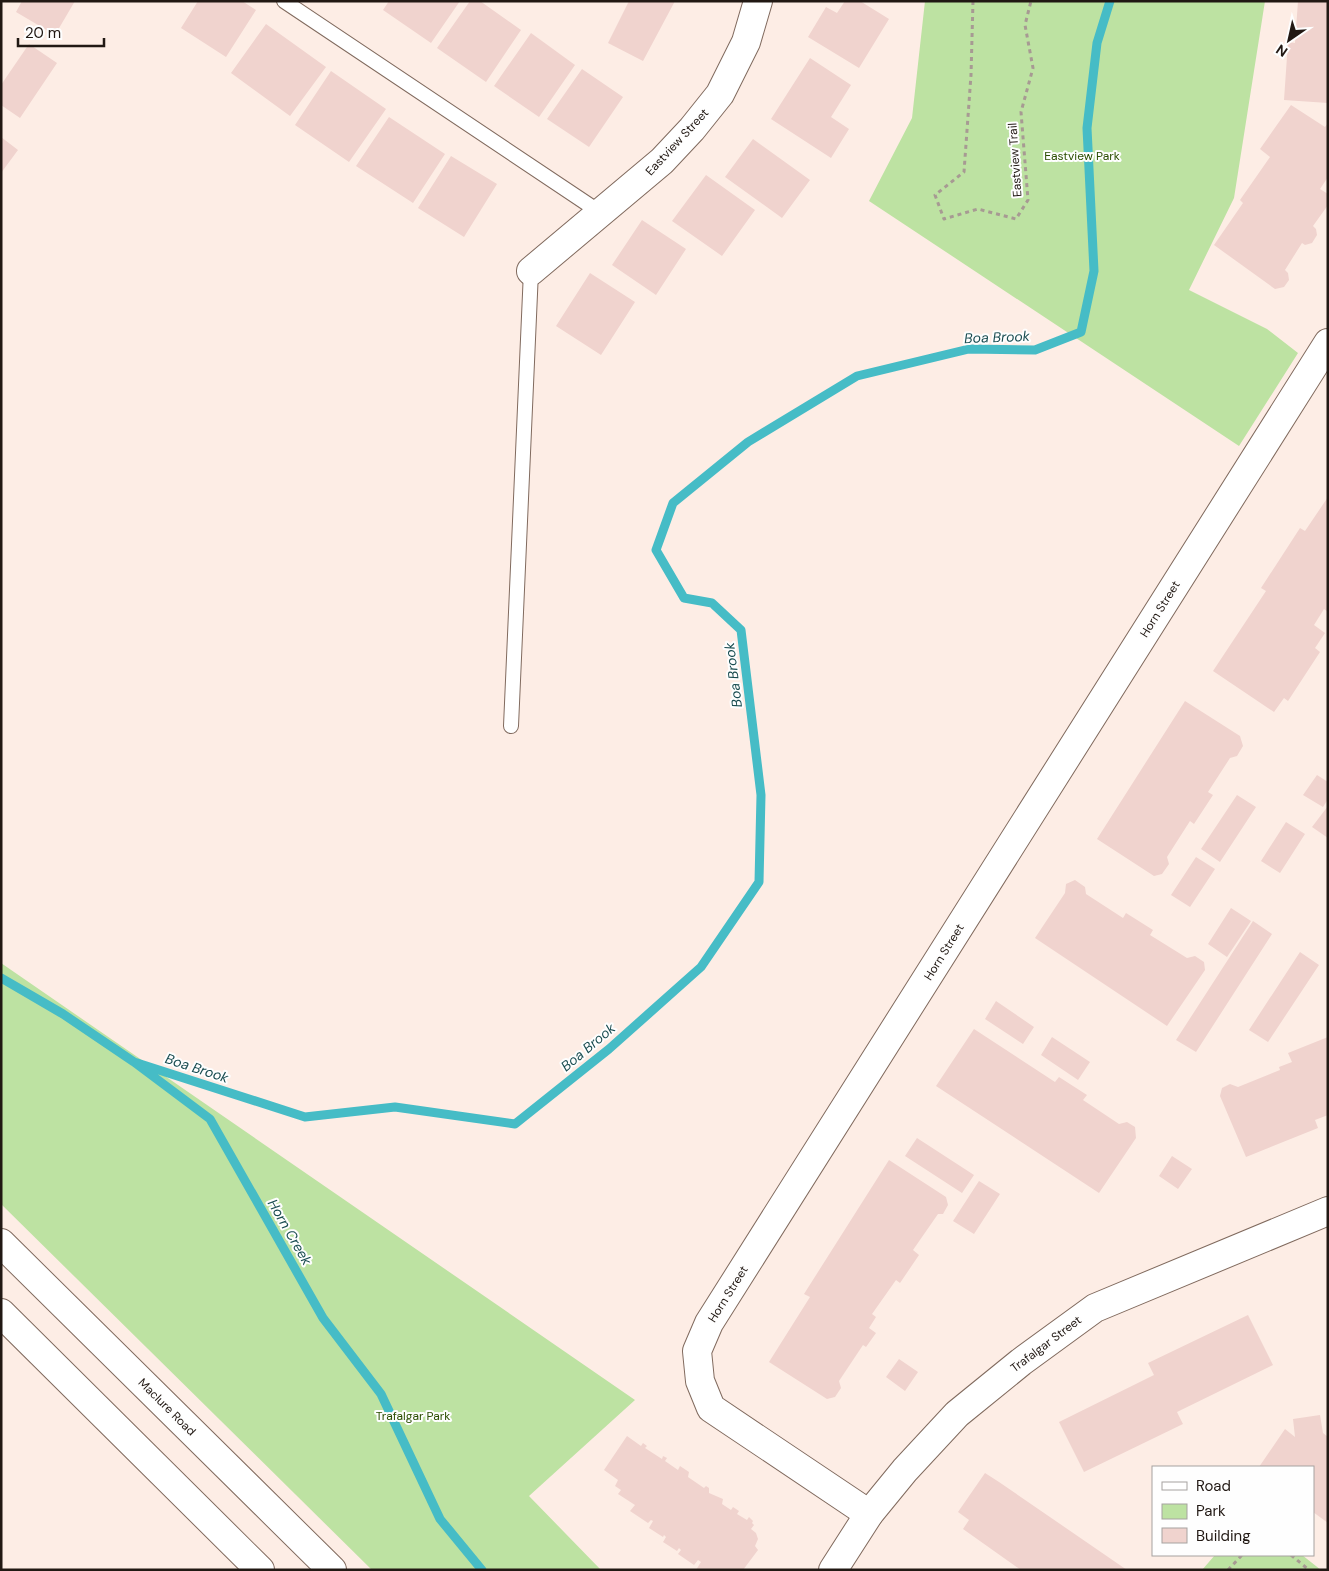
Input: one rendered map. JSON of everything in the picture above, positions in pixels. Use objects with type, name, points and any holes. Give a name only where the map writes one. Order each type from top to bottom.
[{"type":"street","name":"Eastview Street","points":[[531,271],[662,161],[692,129],[720,94],[746,42],[758,1]]},
{"type":"street","name":"Horn Street","points":[[869,1514],[711,1408],[700,1381],[697,1352],[709,1323],[1328,343]]},
{"type":"street","name":"Trafalgar Street","points":[[833,1570],[869,1514],[904,1470],[957,1414],[1022,1362],[1095,1308],[1328,1211]]},
{"type":"street","name":"Maclure Road","points":[[1,1243],[332,1570]]},
{"type":"street","points":[[1,1313],[260,1570]]},
{"type":"lane","points":[[284,1],[601,213]]},
{"type":"lane","points":[[511,726],[531,271]]},
{"type":"path","name":"Eastview Trail","points":[[973,1],[971,75],[964,172],[935,195],[944,219],[978,209],[1016,219],[1028,200],[1021,112],[1033,68],[1026,25],[1031,1]]},
{"type":"path","points":[[1228,1570],[1241,1556]]},
{"type":"path","points":[[1292,1556],[1308,1570]]},
{"type":"green space","name":"Eastview Park","points":[[925,1],[1265,1],[1234,198],[1189,290],[1267,329],[1298,353],[1239,446],[869,201],[912,118]]},
{"type":"green space","name":"Trafalgar Park","points":[[1,963],[635,1400],[529,1496],[601,1570],[372,1570],[1,1204]]},
{"type":"green space","points":[[1214,1556],[1303,1556],[1321,1570],[1202,1570]]},
{"type":"building","points":[[22,1],[75,1],[55,35],[16,12]]},
{"type":"building","points":[[198,1],[242,1],[256,10],[226,57],[181,28]]},
{"type":"building","points":[[389,1],[460,1],[431,43],[383,10]]},
{"type":"building","points":[[470,1],[480,1],[521,30],[486,82],[437,48]]},
{"type":"building","points":[[629,1],[675,1],[643,61],[608,43]]},
{"type":"building","points":[[845,1],[860,1],[889,19],[859,68],[808,37],[826,7],[837,13]]},
{"type":"building","points":[[1298,1],[1328,1],[1328,103],[1284,100],[1288,42],[1295,43]]},
{"type":"building","points":[[266,24],[326,67],[290,116],[231,73]]},
{"type":"building","points":[[531,33],[575,65],[539,117],[494,86]]},
{"type":"building","points":[[29,44],[57,63],[20,118],[1,105],[1,85]]},
{"type":"building","points":[[810,58],[851,85],[831,117],[849,129],[831,158],[771,119]]},
{"type":"building","points":[[582,69],[623,97],[589,147],[547,119]]},
{"type":"building","points":[[331,71],[386,109],[349,162],[295,125]]},
{"type":"building","points":[[1291,105],[1325,127],[1328,123],[1328,177],[1320,189],[1328,194],[1328,205],[1313,226],[1316,229],[1317,235],[1312,243],[1305,245],[1302,243],[1285,270],[1288,273],[1289,280],[1284,287],[1275,289],[1214,245],[1243,203],[1240,200],[1270,157],[1260,149]]},
{"type":"building","points":[[389,117],[445,154],[413,203],[356,166]]},
{"type":"building","points":[[1,137],[18,150],[1,173]]},
{"type":"building","points":[[753,139],[810,180],[782,218],[725,177]]},
{"type":"building","points":[[451,156],[497,184],[464,237],[418,208]]},
{"type":"building","points":[[706,175],[755,210],[722,256],[672,221]]},
{"type":"building","points":[[642,220],[686,249],[656,295],[612,265]]},
{"type":"building","points":[[590,273],[635,302],[601,355],[556,326]]},
{"type":"building","points":[[1328,497],[1328,612],[1324,609],[1314,625],[1325,633],[1315,648],[1320,652],[1288,701],[1284,698],[1274,712],[1213,671],[1266,591],[1261,588],[1300,528],[1305,531]]},
{"type":"building","points":[[1185,701],[1240,736],[1243,746],[1237,756],[1230,758],[1208,792],[1213,795],[1194,824],[1190,821],[1167,857],[1169,864],[1162,874],[1154,876],[1097,839]]},
{"type":"building","points":[[1317,775],[1328,782],[1328,799],[1323,807],[1303,795]]},
{"type":"building","points":[[1237,795],[1256,807],[1220,862],[1201,849]]},
{"type":"building","points":[[1328,806],[1328,838],[1312,827]]},
{"type":"building","points":[[1286,822],[1305,834],[1280,873],[1261,861]]},
{"type":"building","points":[[1196,857],[1215,869],[1190,907],[1171,895]]},
{"type":"building","points":[[1075,880],[1085,887],[1086,894],[1123,918],[1126,913],[1153,930],[1150,935],[1187,958],[1195,956],[1204,962],[1205,970],[1167,1026],[1035,938],[1065,893],[1066,884]]},
{"type":"building","points":[[1231,908],[1251,921],[1227,957],[1208,944]]},
{"type":"building","points":[[1253,921],[1272,934],[1196,1052],[1176,1040]]},
{"type":"building","points":[[1300,952],[1319,965],[1268,1042],[1249,1030]]},
{"type":"building","points":[[996,1001],[1034,1027],[1023,1044],[985,1019]]},
{"type":"building","points":[[974,1029],[1055,1082],[1059,1077],[1087,1095],[1083,1100],[1119,1124],[1127,1122],[1135,1127],[1136,1138],[1099,1193],[936,1086]]},
{"type":"building","points":[[1052,1037],[1090,1062],[1078,1080],[1041,1055]]},
{"type":"building","points":[[1328,1037],[1328,1115],[1315,1120],[1318,1128],[1246,1157],[1220,1096],[1222,1088],[1230,1084],[1238,1087],[1280,1070],[1279,1067],[1292,1062],[1288,1053]]},
{"type":"building","points":[[917,1138],[974,1175],[962,1193],[905,1156]]},
{"type":"building","points":[[1172,1156],[1192,1169],[1178,1189],[1159,1176]]},
{"type":"building","points":[[889,1160],[946,1197],[948,1205],[943,1214],[938,1214],[913,1250],[919,1255],[900,1283],[896,1280],[872,1314],[876,1317],[869,1328],[876,1333],[866,1347],[863,1345],[839,1381],[841,1388],[835,1397],[827,1399],[769,1362],[810,1297],[804,1294]]},
{"type":"building","points":[[979,1181],[1000,1194],[974,1234],[953,1221]]},
{"type":"building","points":[[1248,1315],[1273,1365],[1177,1412],[1183,1424],[1084,1472],[1059,1422],[1154,1375],[1148,1363]]},
{"type":"building","points":[[899,1359],[918,1372],[905,1391],[886,1377]]},
{"type":"building","points":[[1320,1415],[1323,1433],[1328,1437],[1328,1523],[1314,1513],[1314,1466],[1260,1466],[1285,1429],[1295,1437],[1293,1419]]},
{"type":"building","points":[[627,1436],[641,1446],[643,1443],[647,1446],[645,1448],[662,1459],[663,1456],[667,1458],[665,1461],[678,1470],[680,1466],[689,1472],[688,1477],[704,1488],[706,1486],[709,1488],[709,1493],[723,1499],[722,1504],[731,1510],[733,1507],[739,1511],[737,1514],[747,1520],[749,1517],[753,1521],[754,1525],[751,1529],[756,1533],[758,1539],[755,1546],[758,1550],[743,1570],[696,1570],[701,1562],[698,1560],[694,1565],[678,1554],[681,1550],[679,1548],[677,1551],[663,1542],[666,1537],[664,1535],[663,1537],[649,1528],[653,1521],[651,1520],[648,1523],[630,1511],[635,1505],[618,1494],[621,1490],[615,1486],[618,1480],[604,1470]]},
{"type":"building","points":[[985,1473],[1127,1570],[1021,1570],[963,1529],[969,1520],[958,1512]]},
{"type":"waterway","name":"Boa Brook","points":[[134,1062],[305,1117],[395,1107],[515,1124],[609,1049],[701,967],[759,882],[761,795],[741,630],[712,603],[684,598],[656,550],[673,503],[748,442],[857,376],[969,349],[1035,350],[1081,332],[1094,271],[1087,128],[1097,43],[1110,1]]},
{"type":"waterway","name":"Horn Creek","points":[[1,978],[63,1014],[134,1062],[210,1119],[323,1318],[381,1394],[440,1519],[482,1570]]}]
